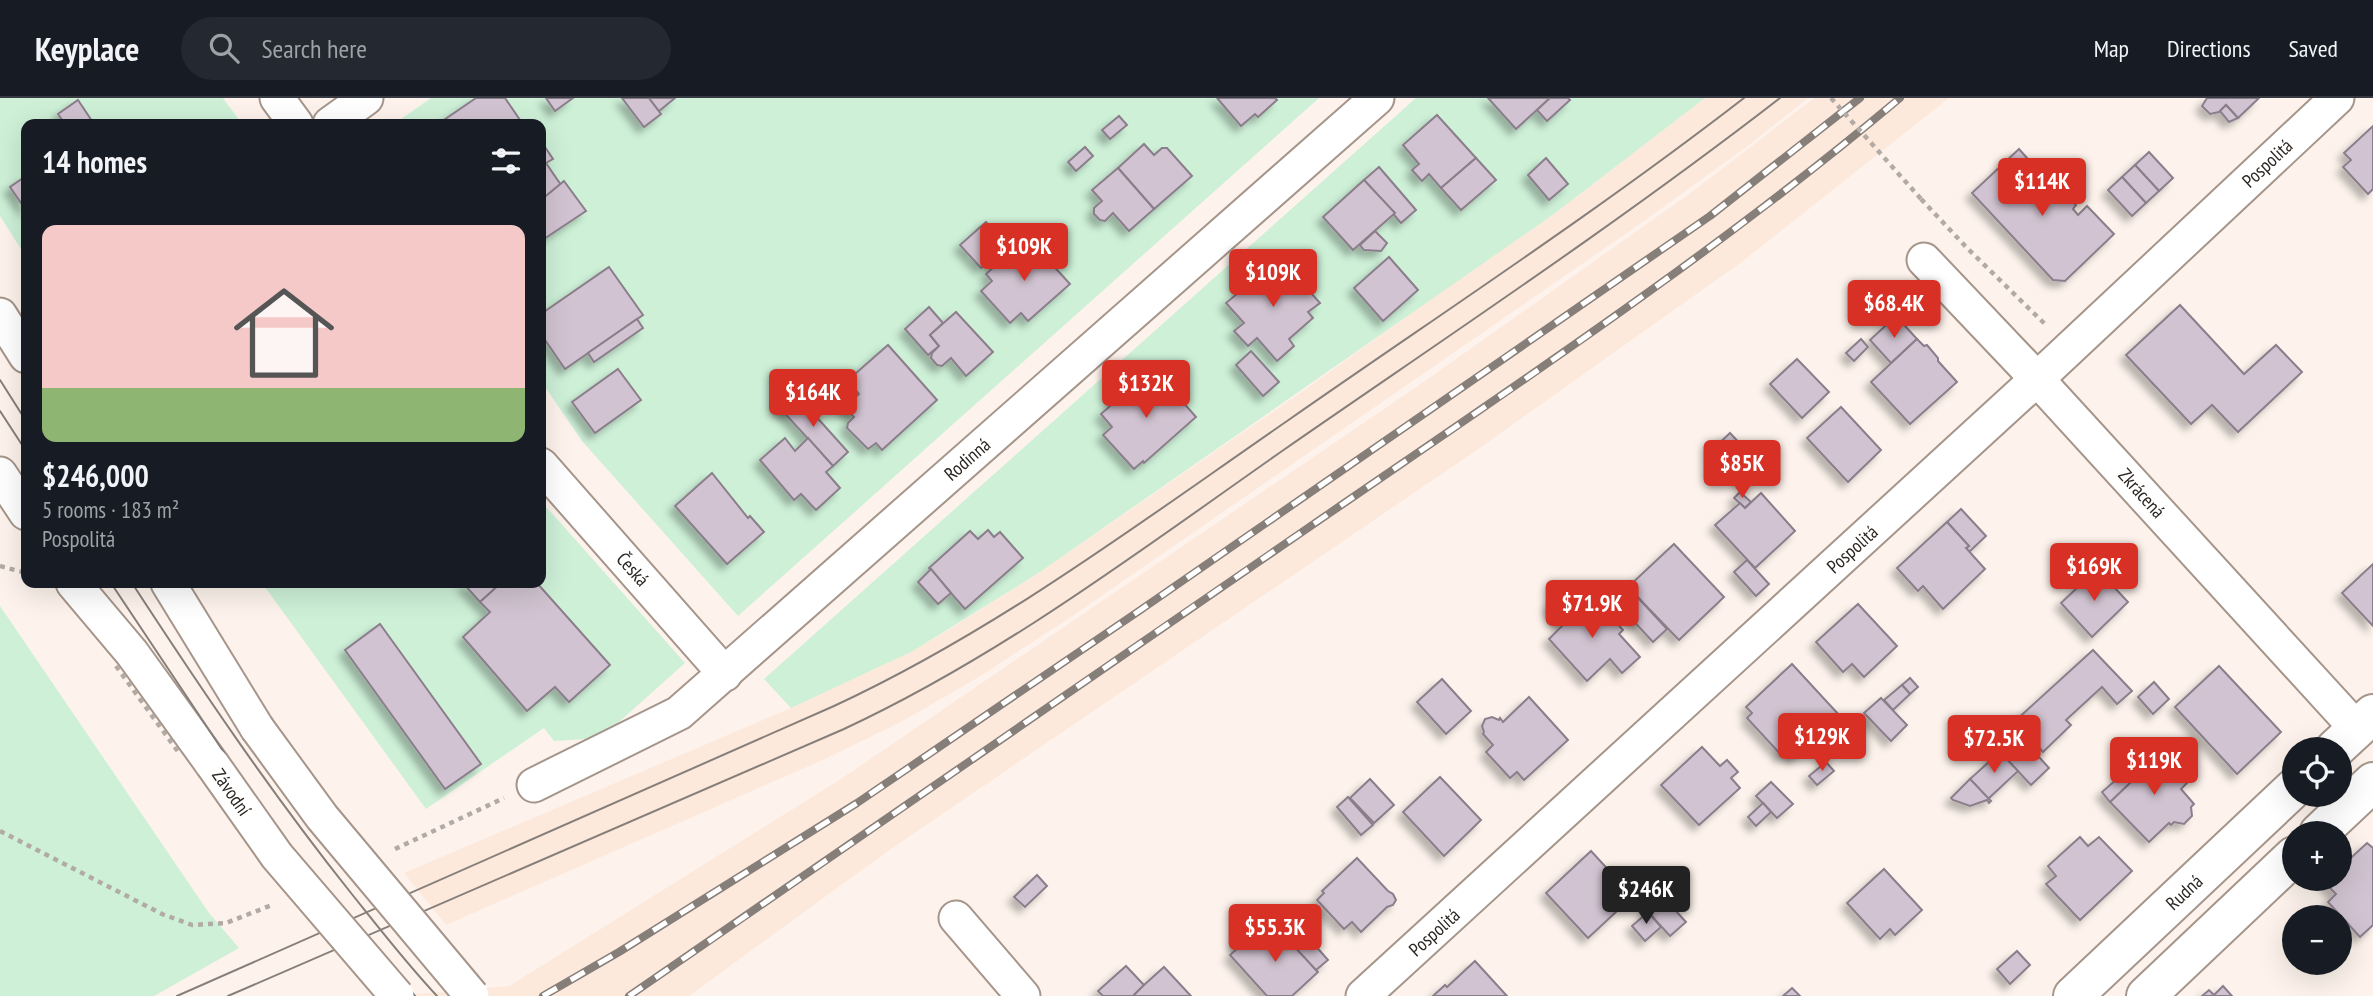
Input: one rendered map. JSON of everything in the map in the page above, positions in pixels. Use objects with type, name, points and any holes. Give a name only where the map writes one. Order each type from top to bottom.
[{"type":"highway","points":[[2332,821],[2373,782]]},
{"type":"highway","name":"Rudná","points":[[2073,996],[2282,799]]},
{"type":"highway","points":[[2146,996],[2282,867]]},
{"type":"street","points":[[278,98],[293,119]]},
{"type":"street","points":[[337,119],[366,98]]},
{"type":"street","name":"Rodinná","points":[[534,785],[679,713],[1377,98]]},
{"type":"street","name":"Pospolitá","points":[[1363,996],[2070,349],[2337,98]]},
{"type":"street","name":"Zkrácená","points":[[1924,260],[2037,379],[2355,731]]},
{"type":"street","points":[[0,315],[21,348]]},
{"type":"street","name":"Česká","points":[[546,471],[726,674]]},
{"type":"street","points":[[0,474],[21,506]]},
{"type":"street","name":"Závodní","points":[[77,588],[132,653],[277,856],[397,996]]},
{"type":"street","points":[[171,588],[257,728],[322,817],[472,996]]},
{"type":"street","points":[[956,918],[1023,996]]},
{"type":"path","points":[[1831,98],[1968,249],[2070,349]]},
{"type":"path","points":[[0,566],[21,572]]},
{"type":"shaded area","points":[[1705,98],[1808,98],[1749,145],[1640,224],[1071,617],[979,677],[901,722],[825,759],[446,925],[404,873],[791,708],[913,651],[950,629],[1040,572],[1303,391],[1554,214]]},
{"type":"shaded area","points":[[1814,98],[1949,98],[1743,261],[1474,452],[888,851],[689,996],[391,996],[509,986],[841,779],[1425,381],[1692,192]]},
{"type":"green space","points":[[0,98],[223,98],[238,119],[21,119],[21,249],[0,216]]},
{"type":"green space","points":[[431,98],[1319,98],[738,616],[582,441],[546,388],[546,119],[401,119]]},
{"type":"green space","points":[[1416,98],[1705,98],[1554,214],[1040,572],[913,651],[791,708],[764,679]]},
{"type":"green space","points":[[546,507],[685,663],[601,738],[554,741],[544,728],[426,809],[266,588],[546,588]]},
{"type":"green space","points":[[0,606],[209,913],[239,948],[154,996],[0,996]]},
{"type":"building","points":[[476,98],[505,98],[519,119],[445,119]]},
{"type":"building","points":[[546,98],[573,98],[555,111]]},
{"type":"building","points":[[622,98],[649,98],[661,114],[644,127]]},
{"type":"building","points":[[649,98],[675,98],[659,111]]},
{"type":"building","points":[[1217,98],[1277,100],[1258,117],[1255,114],[1241,126]]},
{"type":"building","points":[[1488,98],[1550,98],[1516,129]]},
{"type":"building","points":[[1550,98],[1570,100],[1547,121],[1537,110]]},
{"type":"building","points":[[2207,98],[2259,98],[2238,118],[2226,105],[2219,112],[2210,114],[2202,106]]},
{"type":"building","points":[[78,100],[91,119],[62,119],[58,114]]},
{"type":"building","points":[[2226,105],[2238,118],[2229,122],[2220,111]]},
{"type":"building","points":[[1437,115],[1476,158],[1441,188],[1429,174],[1422,181],[1412,170],[1419,164],[1403,145]]},
{"type":"building","points":[[1119,116],[1127,125],[1110,139],[1102,130]]},
{"type":"building","points":[[2373,126],[2373,189],[2368,194],[2343,167],[2351,160],[2344,153]]},
{"type":"building","points":[[1144,144],[1154,155],[1162,148],[1167,148],[1192,176],[1154,209],[1118,168]]},
{"type":"building","points":[[1085,147],[1093,156],[1076,171],[1068,162]]},
{"type":"building","points":[[546,148],[553,159],[546,163]]},
{"type":"building","points":[[2019,149],[2059,194],[2063,191],[2076,205],[2073,209],[2078,215],[2087,206],[2114,234],[2065,281],[2053,280],[1972,193]]},
{"type":"building","points":[[2149,152],[2173,178],[2159,191],[2135,165]]},
{"type":"building","points":[[1476,158],[1496,180],[1461,210],[1441,188]]},
{"type":"building","points":[[1546,158],[1568,184],[1549,200],[1528,175]]},
{"type":"building","points":[[546,163],[561,185],[546,196]]},
{"type":"building","points":[[2135,165],[2159,191],[2146,203],[2122,177]]},
{"type":"building","points":[[1379,167],[1416,210],[1401,223],[1364,180]]},
{"type":"building","points":[[1118,168],[1154,209],[1129,231],[1113,213],[1105,221],[1094,214],[1094,208],[1102,201],[1092,190]]},
{"type":"building","points":[[2122,177],[2146,203],[2132,216],[2108,190]]},
{"type":"building","points":[[21,179],[21,203],[10,187]]},
{"type":"building","points":[[1364,180],[1395,213],[1353,250],[1323,217]]},
{"type":"building","points":[[564,181],[586,211],[546,238],[546,196]]},
{"type":"building","points":[[986,222],[1006,245],[981,268],[960,245]]},
{"type":"building","points":[[1375,231],[1387,243],[1381,251],[1364,250],[1360,245]]},
{"type":"building","points":[[1027,237],[1070,284],[1028,321],[1021,313],[1010,323],[981,291],[992,281],[986,274]]},
{"type":"building","points":[[1389,257],[1418,290],[1383,321],[1354,288]]},
{"type":"building","points":[[1280,258],[1320,303],[1308,312],[1313,318],[1289,339],[1294,346],[1277,361],[1257,338],[1248,346],[1234,331],[1244,323],[1226,303]]},
{"type":"building","points":[[609,267],[643,315],[565,369],[546,341],[546,311]]},
{"type":"building","points":[[2180,305],[2244,374],[2276,345],[2302,372],[2238,432],[2212,405],[2191,424],[2126,355]]},
{"type":"building","points":[[929,307],[943,323],[930,335],[939,346],[928,355],[905,329]]},
{"type":"building","points":[[956,312],[993,352],[966,376],[951,358],[942,366],[937,365],[931,358],[939,346],[930,335]]},
{"type":"building","points":[[1896,316],[1917,339],[1891,363],[1870,340]]},
{"type":"building","points":[[637,319],[643,328],[594,362],[588,353]]},
{"type":"building","points":[[1861,339],[1868,347],[1854,361],[1846,353]]},
{"type":"building","points":[[1917,339],[1924,346],[1927,345],[1957,382],[1910,424],[1871,382]]},
{"type":"building","points":[[888,345],[937,400],[882,450],[876,443],[868,449],[847,428],[854,417],[844,407],[859,394],[847,381]]},
{"type":"building","points":[[1251,351],[1279,382],[1263,396],[1236,365]]},
{"type":"building","points":[[1797,359],[1829,392],[1802,418],[1770,384]]},
{"type":"building","points":[[618,369],[641,400],[595,433],[572,402]]},
{"type":"building","points":[[1158,374],[1196,417],[1134,469],[1103,435],[1112,427],[1101,414],[1143,377],[1148,383]]},
{"type":"building","points":[[794,392],[848,452],[833,466],[778,406]]},
{"type":"building","points":[[1841,407],[1881,450],[1848,482],[1807,438]]},
{"type":"building","points":[[1730,433],[1758,463],[1742,478],[1714,448]]},
{"type":"building","points":[[785,438],[795,451],[808,438],[833,466],[826,472],[840,488],[816,510],[801,494],[794,500],[760,460]]},
{"type":"building","points":[[712,473],[748,518],[750,516],[764,532],[727,564],[675,506]]},
{"type":"building","points":[[1740,492],[1751,502],[1745,508],[1734,498]]},
{"type":"building","points":[[1761,493],[1795,531],[1755,568],[1715,525],[1740,503],[1745,508]]},
{"type":"building","points":[[1961,509],[1986,536],[1969,552],[1966,548],[1969,546],[1947,522]]},
{"type":"building","points":[[1947,522],[1985,569],[1943,609],[1923,586],[1918,591],[1897,568]]},
{"type":"building","points":[[988,530],[994,537],[1000,532],[1023,558],[965,609],[929,568],[970,531],[978,539]]},
{"type":"building","points":[[1674,544],[1724,597],[1679,640],[1628,587]]},
{"type":"building","points":[[1747,560],[1769,584],[1756,596],[1734,572]]},
{"type":"building","points":[[2373,564],[2373,626],[2342,593]]},
{"type":"building","points":[[931,569],[951,593],[938,604],[918,582]]},
{"type":"building","points":[[2097,569],[2128,602],[2092,637],[2061,603]]},
{"type":"building","points":[[1572,586],[1581,595],[1557,617],[1549,606]]},
{"type":"building","points":[[1628,587],[1667,629],[1653,642],[1614,600]]},
{"type":"building","points":[[467,588],[495,588],[480,602]]},
{"type":"building","points":[[495,588],[541,588],[610,665],[569,702],[555,687],[527,711],[463,637],[490,612],[480,602]]},
{"type":"building","points":[[1581,595],[1599,616],[1605,610],[1623,630],[1619,634],[1640,657],[1622,673],[1610,659],[1587,681],[1549,639],[1564,624],[1557,617]]},
{"type":"building","points":[[1858,604],[1897,646],[1864,677],[1852,664],[1843,672],[1816,642]]},
{"type":"building","points":[[380,624],[481,764],[445,789],[345,650]]},
{"type":"building","points":[[2093,650],[2132,691],[2117,704],[2102,687],[2066,720],[2071,725],[2043,752],[2015,721]]},
{"type":"building","points":[[1792,664],[1840,716],[1794,758],[1788,752],[1783,757],[1747,718],[1752,713],[1746,707]]},
{"type":"building","points":[[2219,666],[2281,732],[2237,774],[2175,707]]},
{"type":"building","points":[[1910,678],[1918,687],[1910,694],[1902,685]]},
{"type":"building","points":[[1442,679],[1471,711],[1446,734],[1417,702]]},
{"type":"building","points":[[2154,682],[2169,699],[2153,714],[2138,697]]},
{"type":"building","points":[[1902,685],[1910,694],[1893,710],[1884,700]]},
{"type":"building","points":[[1529,697],[1568,740],[1524,780],[1517,772],[1510,778],[1486,752],[1493,745],[1483,734],[1482,726],[1485,719],[1492,717],[1499,720],[1500,718],[1503,722]]},
{"type":"building","points":[[1881,698],[1907,725],[1891,741],[1864,713]]},
{"type":"building","points":[[2019,735],[2049,768],[2031,785],[2000,752]]},
{"type":"building","points":[[1702,747],[1720,766],[1727,760],[1738,772],[1731,778],[1740,788],[1699,825],[1661,785]]},
{"type":"building","points":[[2146,751],[2154,761],[2162,754],[2188,782],[2181,789],[2194,804],[2191,807],[2192,816],[2184,824],[2169,823],[2149,842],[2110,802],[2134,779],[2126,771]]},
{"type":"building","points":[[2000,752],[2018,771],[1988,799],[1970,779]]},
{"type":"building","points":[[1826,762],[1834,771],[1817,785],[1809,776]]},
{"type":"building","points":[[2126,771],[2134,779],[2110,802],[2102,792]]},
{"type":"building","points":[[1440,777],[1481,820],[1444,856],[1403,812]]},
{"type":"building","points":[[1370,779],[1394,805],[1374,823],[1350,798]]},
{"type":"building","points":[[1970,779],[1991,801],[1989,803],[1987,800],[1970,806],[1951,798]]},
{"type":"building","points":[[1771,782],[1793,804],[1777,818],[1756,796]]},
{"type":"building","points":[[1348,797],[1373,825],[1361,835],[1337,807]]},
{"type":"building","points":[[1763,803],[1771,812],[1756,826],[1748,817]]},
{"type":"building","points":[[2080,837],[2088,846],[2099,837],[2132,871],[2080,920],[2046,884],[2056,876],[2048,866]]},
{"type":"building","points":[[2367,843],[2373,848],[2373,925],[2360,937],[2352,928],[2352,905],[2331,905],[2328,902],[2336,894],[2333,891],[2352,891],[2352,857]]},
{"type":"building","points":[[1591,851],[1627,890],[1610,906],[1616,912],[1588,938],[1546,893]]},
{"type":"building","points":[[1357,858],[1396,900],[1361,932],[1352,922],[1344,929],[1317,900],[1324,893],[1322,891]]},
{"type":"building","points":[[1884,869],[1922,910],[1895,935],[1890,929],[1880,939],[1847,903]]},
{"type":"building","points":[[1037,875],[1047,886],[1025,907],[1014,897]]},
{"type":"building","points":[[1664,898],[1686,922],[1670,936],[1648,912]]},
{"type":"building","points":[[1648,912],[1661,927],[1645,941],[1632,926]]},
{"type":"building","points":[[1265,915],[1275,924],[1253,945],[1248,939],[1238,948],[1234,944]]},
{"type":"building","points":[[1275,924],[1318,972],[1292,996],[1267,996],[1230,955],[1248,939],[1253,945]]},
{"type":"building","points":[[1305,934],[1328,960],[1316,970],[1293,945]]},
{"type":"building","points":[[2017,951],[2030,965],[2010,984],[1997,969]]},
{"type":"building","points":[[1475,961],[1507,996],[1433,996],[1445,985],[1447,987]]},
{"type":"building","points":[[1126,966],[1144,985],[1133,996],[1103,996],[1098,991]]},
{"type":"building","points":[[1164,967],[1191,996],[1133,996],[1144,985]]},
{"type":"building","points":[[2223,986],[2232,996],[2202,996],[2209,990],[2214,995]]},
{"type":"building","points":[[1792,988],[1800,996],[1783,996]]},
{"type":"tram line","points":[[177,996],[834,706],[954,643],[1124,535],[1576,221],[1744,98]]},
{"type":"tram line","points":[[228,996],[844,729],[960,668],[1125,562],[1597,233],[1780,98]]},
{"type":"tram line","points":[[0,380],[21,413]]},
{"type":"tram line","points":[[0,411],[21,443]]},
{"type":"tram line","points":[[114,588],[225,754],[290,845],[415,996]]},
{"type":"tram line","points":[[135,588],[293,818],[382,932],[437,996]]},
{"type":"railway","points":[[543,996],[619,952],[857,803],[1139,611],[1710,216],[1860,98]]},
{"type":"railway","points":[[629,996],[1608,321],[1756,213],[1900,98]]}]
